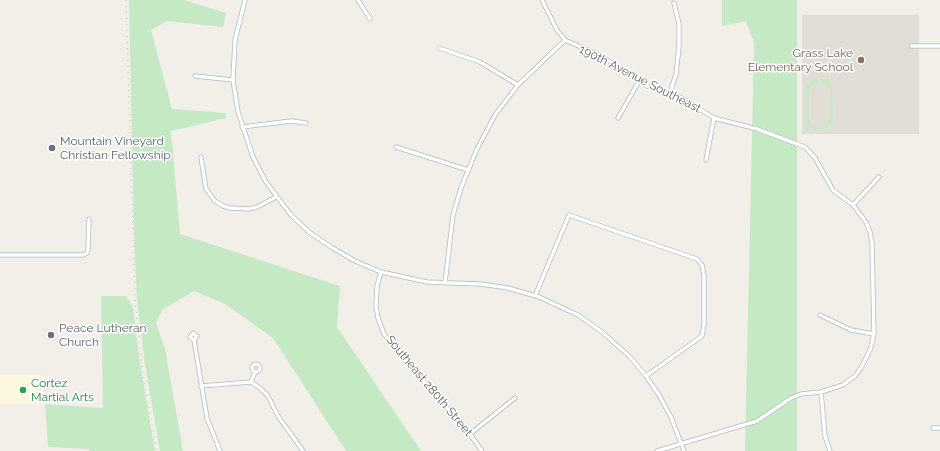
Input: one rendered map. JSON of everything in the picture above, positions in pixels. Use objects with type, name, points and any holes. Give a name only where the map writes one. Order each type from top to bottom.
[{"type":"street","points":[[245,0],[235,40],[234,80],[235,98],[242,127],[253,157],[266,182],[276,197],[305,228],[331,247],[355,261],[381,272],[412,280],[494,285],[535,296],[578,315],[602,332],[630,357],[646,376],[659,395],[684,451]]},
{"type":"street","points":[[358,0],[370,19]]},
{"type":"street","points":[[445,283],[453,215],[468,170],[495,115],[518,86],[565,40],[557,30],[542,0]]},
{"type":"street","points":[[670,93],[676,74],[679,46],[679,24],[674,3]]},
{"type":"street","name":"190th Avenue Southeast","points":[[565,40],[606,59],[647,86],[682,98],[714,118],[757,129],[806,147],[815,158],[833,190],[853,205]]},
{"type":"street","points":[[911,46],[940,46]]},
{"type":"street","points":[[439,48],[480,62],[518,86]]},
{"type":"street","points":[[195,76],[234,80]]},
{"type":"street","points":[[618,118],[639,81]]},
{"type":"street","points":[[706,160],[714,118]]},
{"type":"street","points":[[242,127],[284,121],[306,123]]},
{"type":"street","points":[[396,147],[468,170]]},
{"type":"street","points":[[202,157],[206,189],[215,201],[223,206],[249,209],[257,207],[276,197]]},
{"type":"street","points":[[657,451],[757,421],[796,396],[821,392],[843,385],[855,376],[870,350],[874,334],[872,243],[866,222],[853,205],[879,177]]},
{"type":"street","points":[[535,296],[568,215],[697,259],[702,265],[704,276],[704,325],[702,336],[646,376]]},
{"type":"street","points":[[0,255],[83,256],[88,250],[88,219]]},
{"type":"street","name":"Southeast 280th Street","points":[[381,272],[376,296],[378,318],[381,328],[400,356],[470,434],[482,451]]},
{"type":"street","points":[[820,315],[851,330],[874,334]]},
{"type":"street","points":[[194,340],[207,418],[220,451]]},
{"type":"street","points":[[251,382],[255,372]]},
{"type":"street","points":[[202,386],[251,382],[268,396],[278,416],[303,451]]},
{"type":"street","points":[[821,392],[825,436],[830,451]]},
{"type":"street","points":[[470,434],[515,398]]},
{"type":"street","points":[[933,428],[940,428]]},
{"type":"shaded area","name":"Grass Lake Elementary School","points":[[802,15],[919,15],[919,134],[802,134]]},
{"type":"shaded area","name":"Cortez Martial Arts","points":[[0,375],[45,375],[45,404],[0,404]]},
{"type":"green space","points":[[129,0],[184,0],[226,13],[223,27],[167,21],[151,30],[172,109],[226,113],[226,118],[171,131],[180,234],[340,286],[337,327],[421,451],[346,451],[273,338],[225,304],[194,291],[162,310],[156,323],[165,349],[183,451],[160,451],[145,365],[137,300],[134,237]]},
{"type":"green space","points":[[722,0],[797,0],[797,451],[745,451],[754,43],[746,21],[722,26]]},
{"type":"green space","points":[[820,78],[828,81],[832,87],[833,121],[824,130],[815,130],[809,125],[808,131],[806,131],[806,87],[812,80]],"holes":[[[821,81],[827,85],[830,90],[830,117],[826,126],[820,128],[813,127],[809,121],[809,90],[814,83]]]},
{"type":"green space","points":[[101,296],[126,296],[133,307],[139,357],[155,451],[89,451],[89,449],[48,447],[45,404],[103,408]]},
{"type":"railway","points":[[126,0],[135,300],[143,374],[157,451]]},
{"type":"place","name":"Grass Lake Elementary School","points":[[861,60]]},
{"type":"place","name":"Mountain Vineyard Christian Fellowship","points":[[52,148]]},
{"type":"place","name":"Peace Lutheran Church","points":[[51,335]]},
{"type":"place","name":"Cortez Martial Arts","points":[[23,390]]}]
